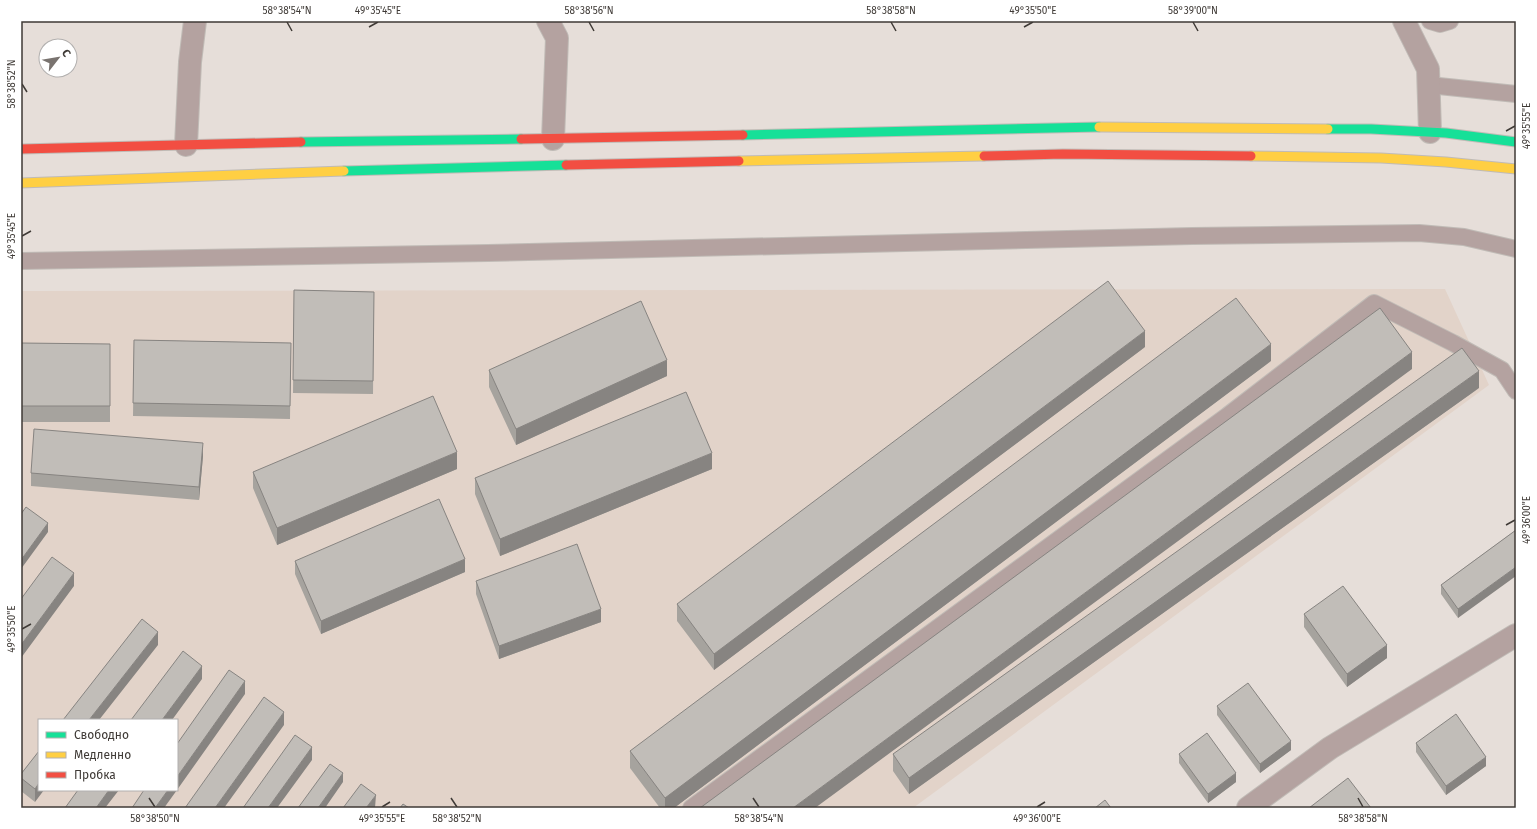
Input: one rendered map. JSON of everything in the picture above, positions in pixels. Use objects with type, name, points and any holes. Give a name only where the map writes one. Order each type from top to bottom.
[{"type":"highway","points":[[21,149],[332,141],[553,139],[1087,127],[1371,129],[1446,132],[1516,142]]},
{"type":"highway","points":[[21,183],[404,169],[1063,154],[1381,158],[1446,162],[1516,169]]},
{"type":"street","points":[[186,145],[190,62],[195,21]]},
{"type":"street","points":[[548,21],[557,38],[553,139]]},
{"type":"street","points":[[1404,21],[1428,69],[1430,132]]},
{"type":"street","points":[[1248,808],[1330,748],[1516,635]]},
{"type":"lane","points":[[1430,21],[1440,24],[1450,21]]},
{"type":"lane","points":[[1429,85],[1516,94]]},
{"type":"lane","points":[[21,261],[488,253],[1192,236],[1419,233],[1464,237],[1516,249]]},
{"type":"lane","points":[[691,808],[1227,416],[1374,303],[1502,370],[1516,391]]},
{"type":"shaded area","points":[[1445,289],[1489,385],[913,808],[21,808],[21,291]]},
{"type":"building","points":[[1108,281],[1145,331],[714,654],[677,604]]},
{"type":"building","points":[[294,290],[374,292],[373,381],[293,380]]},
{"type":"building","points":[[1236,298],[1271,344],[665,798],[630,751]]},
{"type":"building","points":[[641,301],[667,360],[516,429],[489,370]]},
{"type":"building","points":[[1380,308],[1412,352],[793,808],[700,808]]},
{"type":"building","points":[[134,340],[291,343],[290,406],[133,403]]},
{"type":"building","points":[[21,343],[110,344],[110,406],[21,406]]},
{"type":"building","points":[[1462,348],[1479,371],[909,778],[893,754]]},
{"type":"building","points":[[686,392],[712,453],[500,539],[475,478]]},
{"type":"building","points":[[433,396],[457,452],[277,528],[253,472]]},
{"type":"building","points":[[34,429],[203,443],[199,487],[31,473]]},
{"type":"building","points":[[439,499],[465,559],[321,621],[295,561]]},
{"type":"building","points":[[26,507],[48,523],[21,560],[21,514]]},
{"type":"building","points":[[1516,530],[1516,567],[1458,609],[1441,585]]},
{"type":"building","points":[[577,544],[601,609],[499,646],[476,581]]},
{"type":"building","points":[[52,557],[74,573],[21,645],[21,599]]},
{"type":"building","points":[[1343,586],[1387,645],[1347,674],[1304,614]]},
{"type":"building","points":[[142,619],[158,632],[90,719],[64,719]]},
{"type":"building","points":[[183,651],[202,666],[163,719],[132,719]]},
{"type":"building","points":[[229,670],[245,681],[178,776],[178,743]]},
{"type":"building","points":[[1248,683],[1291,741],[1260,764],[1217,706]]},
{"type":"building","points":[[264,697],[284,712],[215,808],[185,808]]},
{"type":"building","points":[[1456,714],[1486,757],[1446,786],[1416,743]]},
{"type":"building","points":[[1207,733],[1236,773],[1208,794],[1179,754]]},
{"type":"building","points":[[295,735],[312,747],[268,808],[243,808]]},
{"type":"building","points":[[38,752],[38,784],[35,789],[21,778],[21,774]]},
{"type":"building","points":[[330,764],[343,773],[318,808],[298,808]]},
{"type":"building","points":[[1348,778],[1371,808],[1309,808]]},
{"type":"building","points":[[361,784],[376,795],[366,808],[343,808]]},
{"type":"building","points":[[77,791],[108,791],[96,808],[65,808]]},
{"type":"building","points":[[143,791],[167,791],[155,808],[132,808]]},
{"type":"building","points":[[1105,800],[1111,808],[1095,808]]},
{"type":"building","points":[[403,804],[409,808],[400,808]]},
{"type":"traffic: fast","points":[[743,135],[1099,127]]},
{"type":"traffic: fast","points":[[1328,129],[1371,129],[1446,133],[1516,142]]},
{"type":"traffic: fast","points":[[301,142],[521,139]]},
{"type":"traffic: fast","points":[[344,171],[566,165]]},
{"type":"traffic: slow","points":[[1099,127],[1328,129]]},
{"type":"traffic: slow","points":[[739,161],[984,156]]},
{"type":"traffic: slow","points":[[1251,156],[1381,158],[1446,162],[1516,169]]},
{"type":"traffic: slow","points":[[21,183],[344,171]]},
{"type":"traffic: jam","points":[[521,139],[743,135]]},
{"type":"traffic: jam","points":[[21,149],[301,142]]},
{"type":"traffic: jam","points":[[984,156],[1063,154],[1251,156]]},
{"type":"traffic: jam","points":[[566,165],[739,161]]}]
